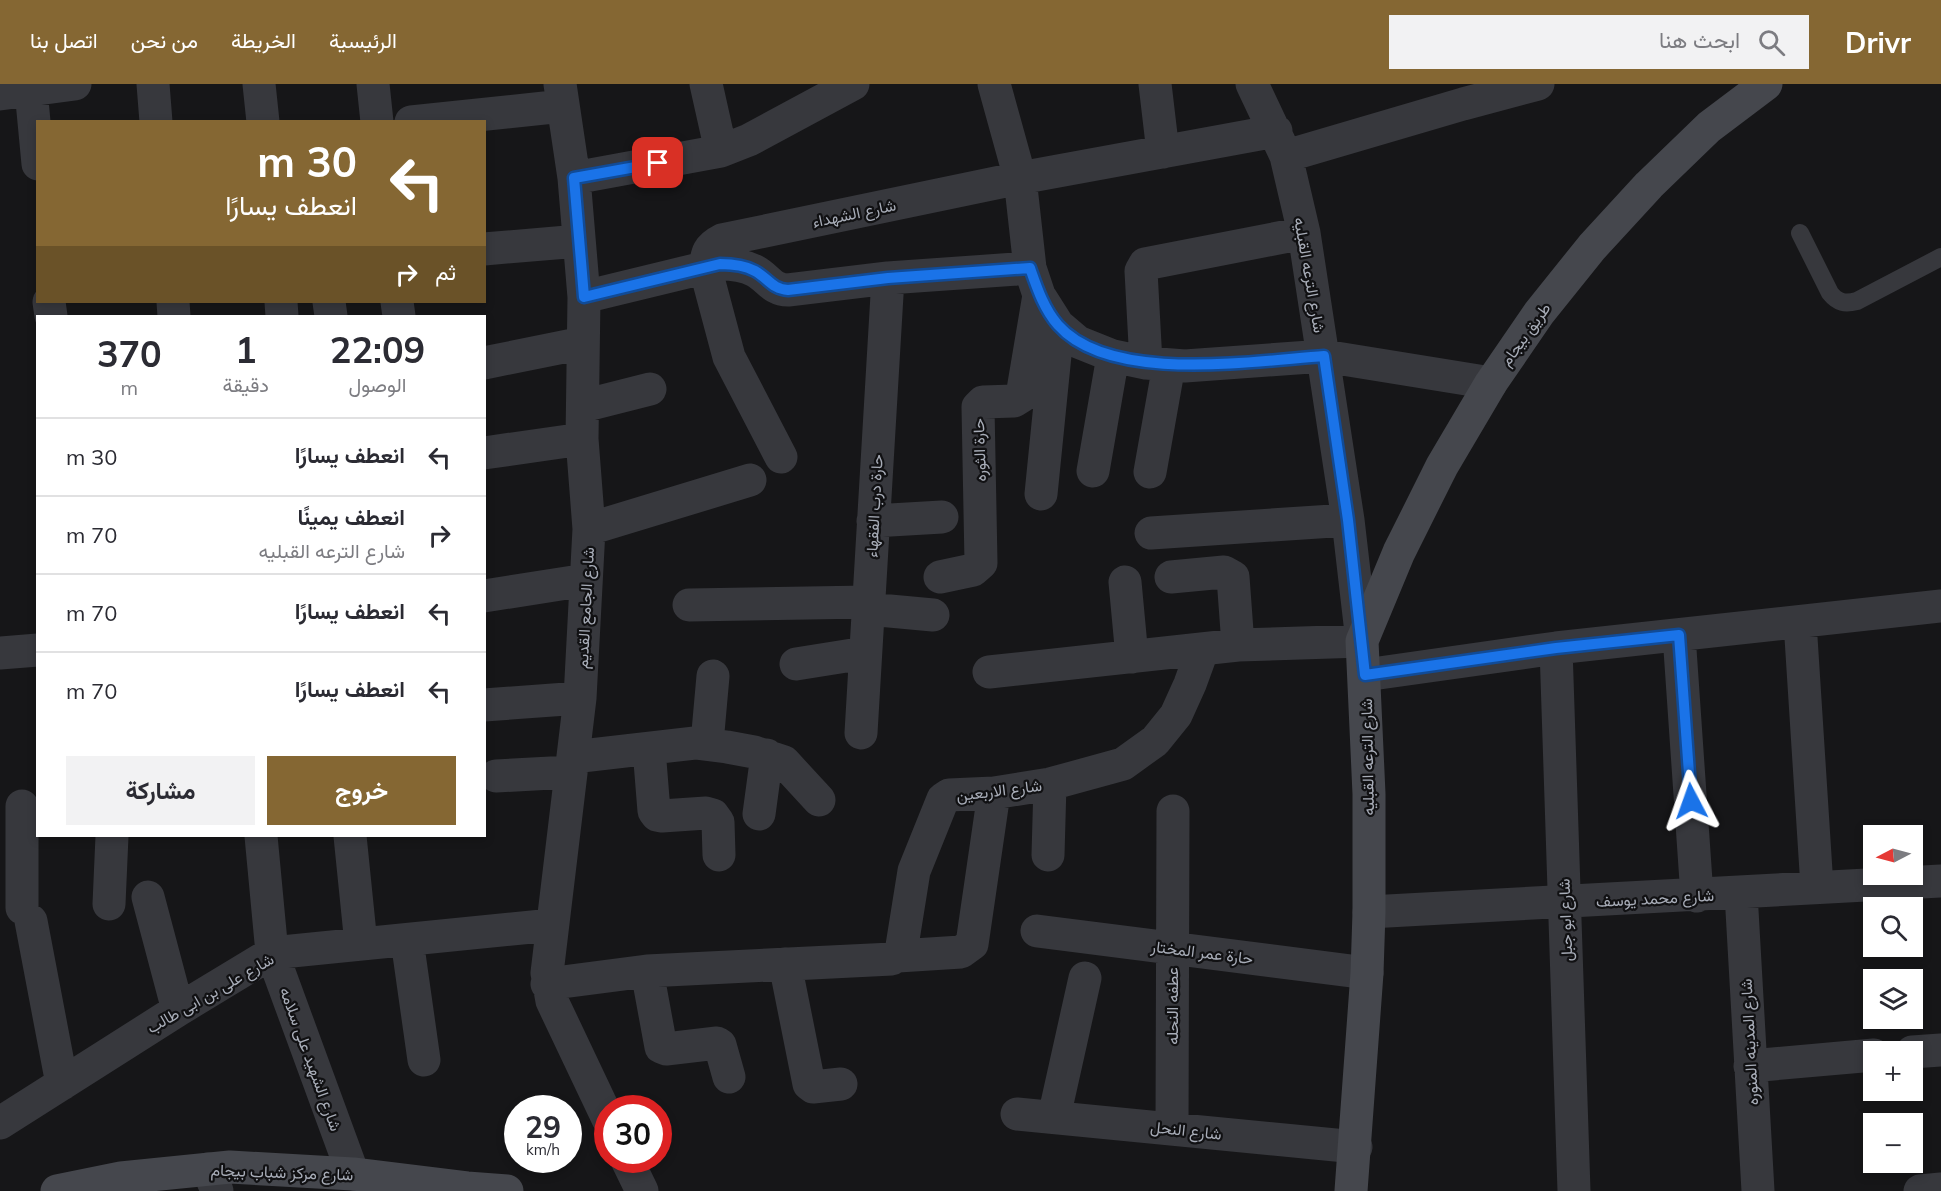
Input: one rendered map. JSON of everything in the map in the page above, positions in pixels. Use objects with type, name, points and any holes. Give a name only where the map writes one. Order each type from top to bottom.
[{"type":"main road","name":"طريق بيجام","points":[[1362,641],[1399,552],[1432,485],[1491,383],[1539,314],[1592,247],[1649,185],[1709,127],[1766,84]]},
{"type":"main road","name":"شارع الترعه القبليه","points":[[1351,1191],[1356,1147],[1369,912],[1369,794],[1362,641]]},
{"type":"main road","name":"شارع مركز شباب بيجام","points":[[57,1191],[212,1180],[230,1167],[353,1174],[507,1191]]},
{"type":"street","points":[[36,157],[16,92],[74,84]]},
{"type":"street","points":[[153,84],[156,120]]},
{"type":"street","points":[[259,84],[262,120]]},
{"type":"street","points":[[373,84],[377,120]]},
{"type":"street","points":[[706,84],[722,151]]},
{"type":"street","points":[[574,178],[722,151],[749,140],[853,84]]},
{"type":"street","points":[[994,84],[1020,178],[1035,282],[1058,325],[1078,342],[1113,356],[1158,364],[1185,366],[1324,356],[1491,383]]},
{"type":"street","points":[[1155,84],[1163,152]]},
{"type":"street","name":"شارع الترعه القبليه","points":[[1252,84],[1281,144],[1304,233],[1348,520],[1362,641]]},
{"type":"street","name":"شارع الشهداء","points":[[705,267],[706,254],[709,249],[722,240],[1020,178],[1163,152],[1281,144],[1462,94],[1538,84]]},
{"type":"street","points":[[422,120],[562,95]]},
{"type":"street","name":"شارع الجامع القديم","points":[[562,95],[574,178],[584,297],[582,439],[588,529],[580,698],[547,984],[552,1001],[597,1095]]},
{"type":"street","points":[[1150,472],[1158,364],[1141,271],[1145,264],[1304,233]]},
{"type":"street","points":[[486,249],[579,241]]},
{"type":"street","points":[[584,297],[720,264],[752,269],[782,290],[888,278],[1035,282]]},
{"type":"street","points":[[705,267],[729,357],[781,458]]},
{"type":"street","name":"حارة درب الفقهاء","points":[[861,733],[888,278]]},
{"type":"street","name":"حارة الثوره","points":[[940,577],[973,570],[981,563],[978,407],[983,402],[1014,401],[1020,399],[1023,394],[1035,282]]},
{"type":"street","points":[[1041,494],[1058,325]]},
{"type":"street","points":[[486,363],[583,343]]},
{"type":"street","points":[[1093,471],[1113,356]]},
{"type":"street","points":[[583,406],[650,389]]},
{"type":"street","points":[[486,453],[582,439]]},
{"type":"street","points":[[588,529],[750,480]]},
{"type":"street","points":[[873,521],[942,517]]},
{"type":"street","points":[[1151,533],[1348,520]]},
{"type":"street","points":[[1171,577],[1224,572],[1233,577],[1238,645]]},
{"type":"street","points":[[486,596],[586,580]]},
{"type":"street","points":[[1125,582],[1132,657]]},
{"type":"street","points":[[689,605],[868,606],[933,615]]},
{"type":"street","points":[[1365,675],[1556,648],[1941,606]]},
{"type":"street","points":[[1800,622],[1817,887]]},
{"type":"street","points":[[1679,635],[1697,896]]},
{"type":"street","points":[[989,672],[1202,651],[1238,645],[1362,641]]},
{"type":"street","points":[[0,646],[36,650]]},
{"type":"street","name":"شارع ابو جبل","points":[[1556,648],[1574,1191]]},
{"type":"street","name":"شارع الاربعين","points":[[898,956],[902,948],[914,871],[941,802],[949,795],[994,793],[1050,784],[1123,764],[1155,741],[1176,715],[1202,651]]},
{"type":"street","points":[[796,664],[866,653]]},
{"type":"street","points":[[707,743],[713,676]]},
{"type":"street","points":[[486,705],[580,698]]},
{"type":"street","points":[[496,776],[571,765],[649,749],[707,743],[767,755],[784,762],[819,800]]},
{"type":"street","points":[[649,749],[654,811],[659,816],[706,813],[713,815],[718,822],[719,855]]},
{"type":"street","points":[[759,814],[767,755]]},
{"type":"street","points":[[1048,855],[1050,784]]},
{"type":"street","points":[[547,984],[647,971],[892,960],[898,956],[961,952],[972,944],[994,793]]},
{"type":"street","points":[[20,806],[27,915],[62,1084]]},
{"type":"street","name":"عطفه النحله","points":[[1172,1129],[1173,811]]},
{"type":"street","points":[[109,904],[112,837]]},
{"type":"street","name":"شارع الشهيد على سلامه","points":[[261,837],[272,953],[353,1174]]},
{"type":"street","points":[[350,837],[361,944]]},
{"type":"street","name":"شارع محمد يوسف","points":[[1369,912],[1941,881]]},
{"type":"street","name":"شارع المدينه المنوره","points":[[1742,893],[1758,1191]]},
{"type":"street","points":[[148,897],[178,1010]]},
{"type":"street","name":"شارع على بن ابى طالب","points":[[0,1123],[272,953],[552,925]]},
{"type":"street","name":"حارة عمر المختار","points":[[1037,931],[1367,973]]},
{"type":"street","points":[[406,940],[423,1060]]},
{"type":"street","points":[[785,964],[809,1084],[813,1087],[841,1084]]},
{"type":"street","points":[[647,971],[661,1047],[666,1049],[717,1043],[720,1045],[729,1077]]},
{"type":"street","points":[[1054,1118],[1085,978]]},
{"type":"street","points":[[1923,1051],[1941,1050]]},
{"type":"street","points":[[1750,1066],[1863,1057]]},
{"type":"street","name":"شارع النحل","points":[[1017,1114],[1356,1147]]},
{"type":"street","points":[[633,1173],[642,1191]]},
{"type":"street","points":[[1920,1191],[1941,1189]]},
{"type":"lane","points":[[1800,234],[1830,293],[1842,303],[1857,301],[1941,257]]},
{"type":"route","points":[[658,163],[574,178],[584,297],[720,264],[752,269],[782,290],[888,278],[1030,268],[1040,295],[1058,325],[1078,342],[1113,356],[1146,363],[1185,366],[1324,356],[1348,520],[1365,675],[1556,648],[1679,635],[1691,801]]}]
